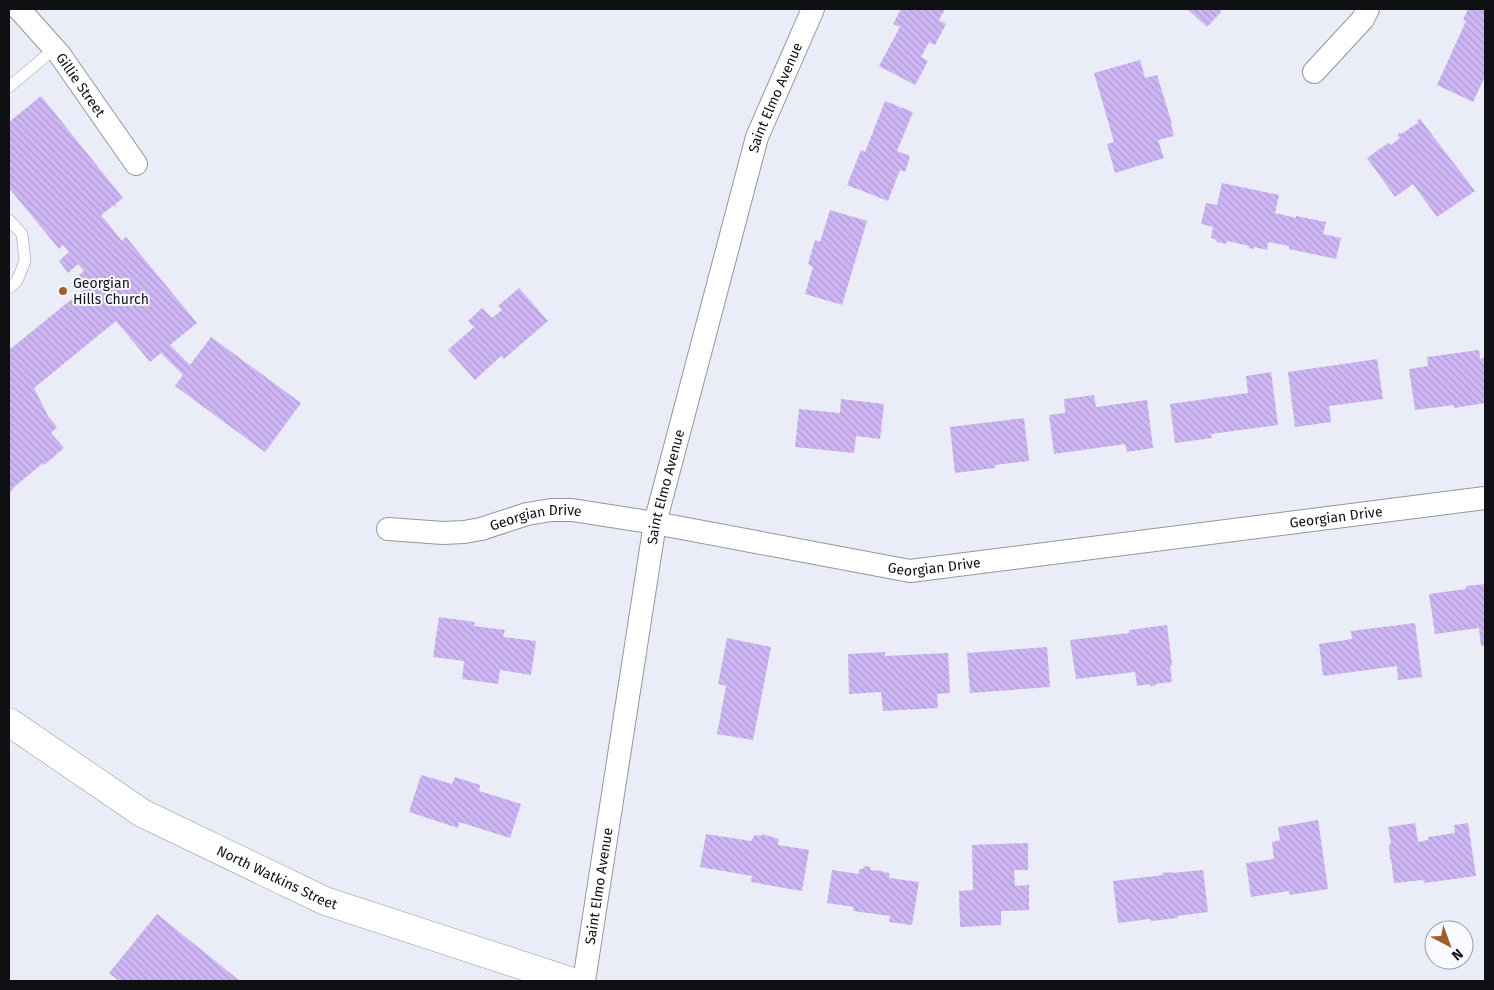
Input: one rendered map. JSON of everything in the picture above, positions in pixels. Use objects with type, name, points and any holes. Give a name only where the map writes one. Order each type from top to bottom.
[{"type":"main road","name":"North Watkins Street","points":[[9,722],[142,813],[325,901],[570,981]]},
{"type":"street","name":"Gillie Street","points":[[19,9],[54,49],[136,164]]},
{"type":"street","name":"Saint Elmo Avenue","points":[[584,981],[655,523],[757,137],[813,9]]},
{"type":"street","points":[[1314,72],[1363,19],[1368,9]]},
{"type":"street","name":"Georgian Drive","points":[[388,529],[443,533],[464,532],[481,529],[527,514],[550,510],[572,510],[655,523],[910,571],[1485,498]]},
{"type":"lane","points":[[9,87],[54,49]]},
{"type":"lane","points":[[9,220],[22,234],[25,261],[17,281],[9,288]]},
{"type":"building","points":[[901,9],[945,9],[939,20],[946,24],[935,45],[929,42],[921,57],[928,61],[915,85],[879,66],[900,27],[893,24]]},
{"type":"building","points":[[1187,9],[1222,9],[1207,27]]},
{"type":"building","points":[[1468,9],[1485,9],[1485,76],[1473,102],[1437,85],[1466,21],[1463,20]]},
{"type":"building","points":[[1140,60],[1145,78],[1157,75],[1174,136],[1158,140],[1164,158],[1115,173],[1107,144],[1114,142],[1094,73]]},
{"type":"building","points":[[41,96],[123,198],[115,204],[115,207],[114,205],[101,215],[122,241],[126,237],[197,323],[170,345],[190,365],[211,337],[301,403],[265,452],[175,386],[183,375],[161,353],[150,362],[116,321],[34,388],[48,416],[57,427],[51,433],[64,448],[44,465],[43,463],[9,493],[9,350],[88,286],[79,275],[84,271],[78,264],[68,273],[59,261],[69,252],[63,245],[59,249],[9,188],[9,122]]},
{"type":"building","points":[[885,101],[913,112],[897,151],[910,156],[905,172],[900,170],[888,201],[847,185],[861,150],[865,152]]},
{"type":"building","points":[[1420,119],[1475,191],[1437,217],[1413,184],[1395,197],[1367,158],[1388,143],[1391,145],[1400,138],[1397,135],[1400,132],[1401,134],[1419,122],[1417,120]]},
{"type":"building","points":[[1222,183],[1279,195],[1275,213],[1326,222],[1323,234],[1341,238],[1336,259],[1289,249],[1289,246],[1268,242],[1267,250],[1254,247],[1254,249],[1249,248],[1249,246],[1228,241],[1225,244],[1211,238],[1213,227],[1201,224],[1206,203],[1217,205]]},
{"type":"building","points":[[830,210],[867,221],[842,305],[805,294],[813,267],[808,264],[815,240],[820,242]]},
{"type":"building","points":[[519,288],[548,321],[504,359],[501,356],[475,380],[448,350],[474,327],[468,321],[482,308],[492,318],[502,310],[498,306]]},
{"type":"building","points":[[1479,350],[1480,359],[1485,358],[1485,403],[1454,408],[1454,405],[1415,410],[1409,369],[1428,366],[1427,357]]},
{"type":"building","points":[[1377,359],[1383,399],[1329,406],[1331,422],[1295,427],[1288,372]]},
{"type":"building","points":[[1271,372],[1278,425],[1211,434],[1212,438],[1175,443],[1170,404],[1248,393],[1246,376]]},
{"type":"building","points":[[1094,395],[1096,407],[1147,400],[1153,448],[1127,452],[1125,444],[1054,454],[1049,415],[1065,413],[1064,399]]},
{"type":"building","points":[[841,399],[884,404],[880,439],[856,436],[854,453],[795,447],[799,409],[840,413]]},
{"type":"building","points":[[1024,418],[1029,461],[955,473],[950,427]]},
{"type":"building","points":[[1485,584],[1485,645],[1481,646],[1479,628],[1435,634],[1429,594],[1466,589],[1466,586]]},
{"type":"building","points":[[439,617],[475,622],[474,626],[505,630],[503,637],[536,641],[531,675],[500,670],[498,684],[462,679],[464,661],[433,657]]},
{"type":"building","points":[[1415,623],[1422,677],[1398,680],[1397,666],[1323,676],[1319,644],[1352,639],[1351,631]]},
{"type":"building","points":[[1167,625],[1172,682],[1155,684],[1155,686],[1150,686],[1150,684],[1137,686],[1135,672],[1076,679],[1070,640],[1129,633],[1129,630]]},
{"type":"building","points":[[727,638],[771,647],[753,740],[717,734],[726,686],[718,684]]},
{"type":"building","points":[[1047,647],[1050,687],[970,693],[967,653]]},
{"type":"building","points":[[885,652],[885,656],[948,653],[950,693],[937,694],[938,708],[883,711],[881,692],[849,694],[848,654]]},
{"type":"building","points":[[421,775],[452,784],[455,777],[480,785],[479,791],[521,804],[510,838],[459,822],[458,828],[409,812]]},
{"type":"building","points":[[1318,820],[1328,889],[1290,895],[1289,891],[1251,897],[1246,863],[1274,859],[1272,842],[1280,840],[1278,827]]},
{"type":"building","points":[[1415,823],[1418,842],[1428,840],[1428,837],[1455,833],[1454,825],[1468,823],[1476,876],[1424,883],[1423,880],[1394,883],[1388,827]]},
{"type":"building","points":[[706,834],[751,841],[755,835],[762,836],[762,834],[779,839],[778,845],[809,850],[802,891],[751,882],[752,876],[700,867]]},
{"type":"building","points":[[1028,843],[1028,870],[1014,870],[1015,886],[1029,885],[1029,910],[1001,911],[1001,925],[960,927],[959,891],[973,890],[972,845]]},
{"type":"building","points":[[864,866],[870,867],[870,870],[889,873],[889,878],[919,882],[912,925],[889,922],[890,916],[853,911],[854,907],[827,903],[832,870],[859,874],[859,869],[863,869]]},
{"type":"building","points":[[1203,870],[1208,912],[1177,916],[1178,918],[1118,923],[1113,881],[1163,875],[1162,873]]},
{"type":"building","points":[[157,914],[240,981],[119,981],[109,973]]},
{"type":"place","name":"Georgian Hills Church","points":[[63,291]]}]
